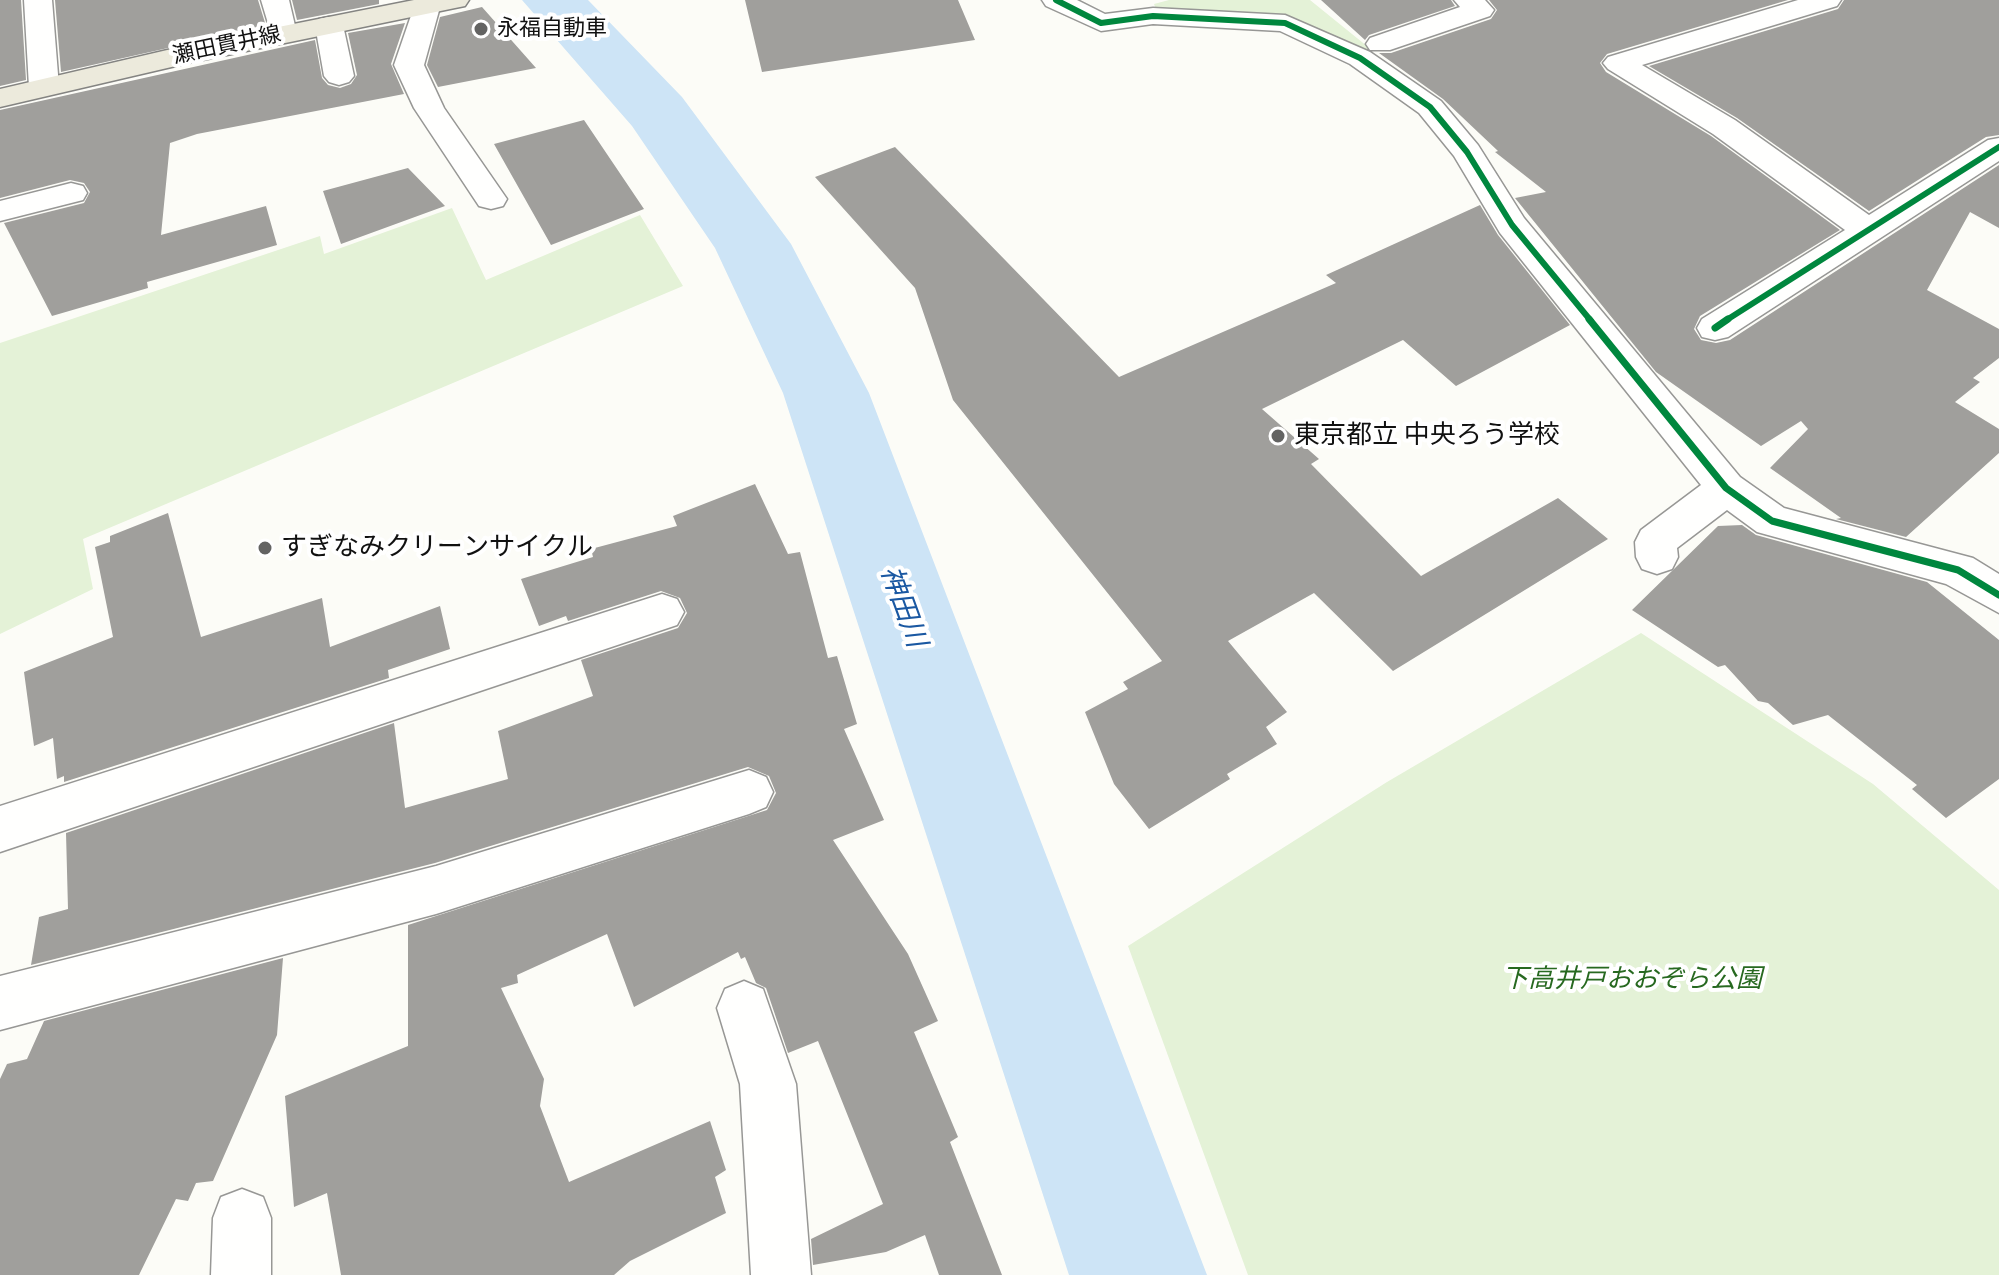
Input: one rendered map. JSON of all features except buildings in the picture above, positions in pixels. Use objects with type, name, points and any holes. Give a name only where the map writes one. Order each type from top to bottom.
[{"type":"main road","name":"瀬田貫井線","points":[[0,98],[283,34],[440,3]]},
{"type":"street","points":[[38,0],[44,87]]},
{"type":"street","points":[[275,0],[283,34]]},
{"type":"street","points":[[1056,0],[1101,23],[1153,16],[1285,23],[1360,58],[1430,107],[1467,152],[1522,237],[1726,488],[1772,521],[1958,570],[1999,595]]},
{"type":"street","points":[[1380,44],[1480,10],[1468,0]]},
{"type":"street","points":[[1827,0],[1618,63],[1724,127],[1868,230]]},
{"type":"street","points":[[440,3],[409,65],[429,108],[491,199]]},
{"type":"street","points":[[329,25],[339,76]]},
{"type":"street","points":[[1715,328],[1999,147]]},
{"type":"street","points":[[0,211],[71,193]]},
{"type":"street","points":[[1657,557],[1656,542],[1726,488]]},
{"type":"street","points":[[0,829],[662,612]]},
{"type":"street","points":[[0,1003],[436,890],[749,792]]},
{"type":"street","points":[[744,1008],[768,1084],[781,1275]]},
{"type":"street","points":[[241,1275],[242,1218]]},
{"type":"green space","points":[[1169,0],[1310,0],[1373,51],[1364,55],[1288,20],[1157,12],[1154,4]]},
{"type":"green space","points":[[452,208],[486,280],[640,215],[683,286],[83,539],[93,589],[0,634],[0,343],[320,236],[324,254]]},
{"type":"green space","name":"下高井戸おおぞら公園","points":[[1641,633],[1873,784],[1999,890],[1999,1275],[1248,1275],[1128,946],[1387,782]]},
{"type":"waterway","name":"神田川","points":[[553,0],[657,112],[752,244],[826,393],[1138,1275]]},
{"type":"cycle path","points":[[1056,0],[1101,23],[1153,16],[1285,23],[1360,58],[1430,107],[1467,152],[1512,225],[1726,488],[1772,521],[1958,570],[1999,595]]},
{"type":"cycle path","points":[[1715,328],[1999,147]]},
{"type":"place","name":"永福自動車","points":[[481,29]]},
{"type":"place","name":"東京都立 中央ろう学校","points":[[1278,436]]},
{"type":"place","name":"すぎなみクリーンサイクル","points":[[265,548]]}]
